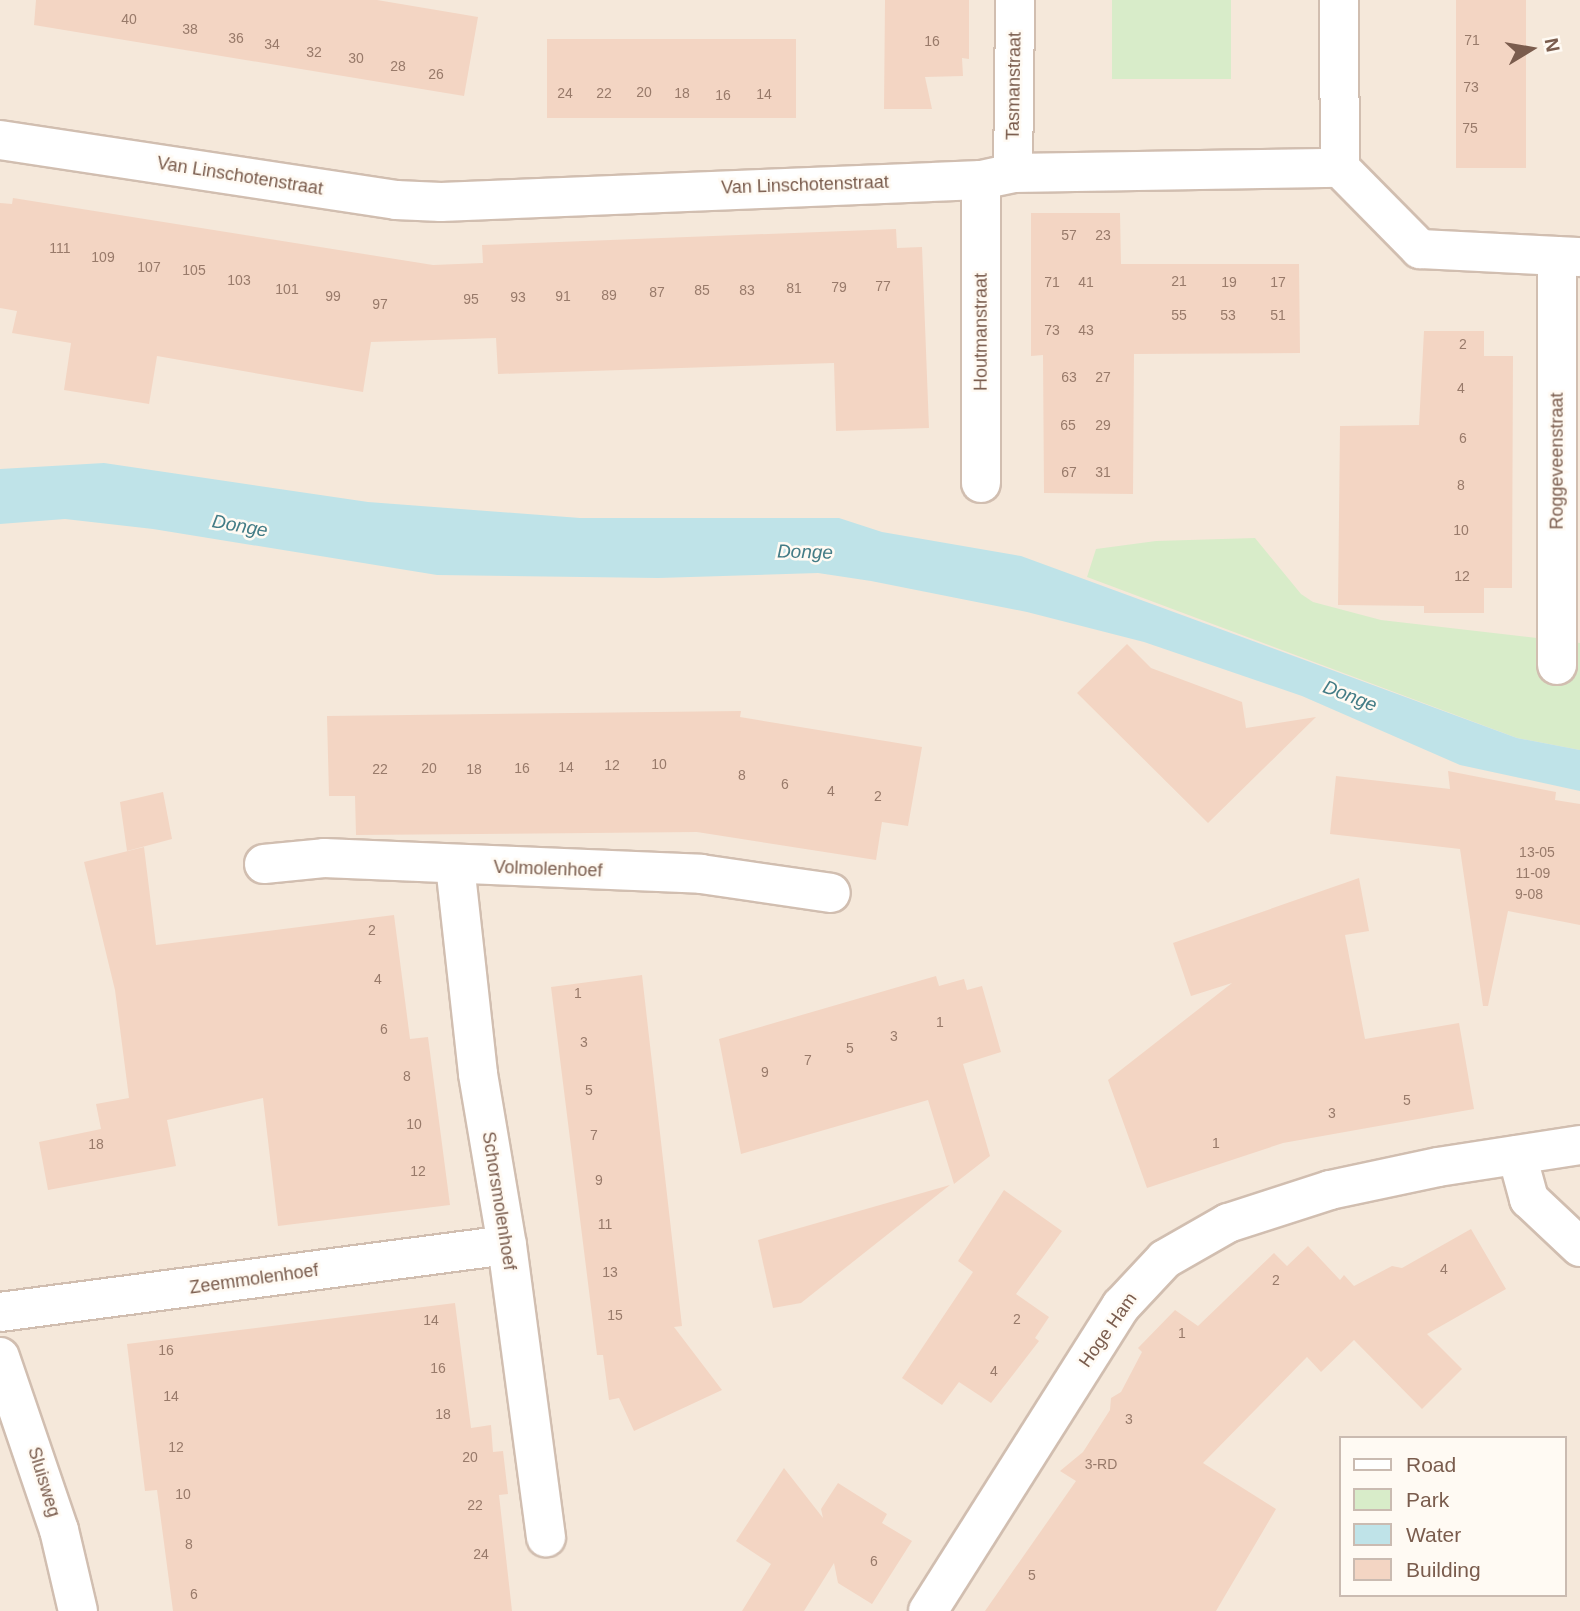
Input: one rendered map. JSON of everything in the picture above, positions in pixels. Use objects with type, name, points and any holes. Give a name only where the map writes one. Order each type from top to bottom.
[{"type":"street","name":"Tasmanstraat","points":[[997,176],[1015,0]]},
{"type":"street","points":[[1339,0],[1340,168],[1420,249],[1569,256]]},
{"type":"street","name":"Van Linschotenstraat","points":[[0,140],[396,200],[441,202],[997,176],[1340,168]]},
{"type":"street","name":"Houtmanstraat","points":[[981,483],[997,176]]},
{"type":"street","name":"Roggeveenstraat","points":[[1557,665],[1569,256]]},
{"type":"street","name":"Volmolenhoef","points":[[264,864],[324,858],[702,874],[831,893]]},
{"type":"street","name":"Schorsmolenhoef","points":[[455,865],[478,1074],[507,1245],[545,1537]]},
{"type":"street","name":"Hoge Ham","points":[[928,1611],[1121,1306],[1165,1259],[1228,1223],[1318,1194],[1438,1167],[1580,1145]]},
{"type":"street","points":[[1517,1155],[1529,1199],[1580,1247]]},
{"type":"street","name":"Zeemmolenhoef","points":[[0,1312],[507,1245]]},
{"type":"street","name":"Sluisweg","points":[[0,1357],[59,1530],[78,1611]]},
{"type":"shaded area","points":[[0,0],[1580,0],[1580,1611],[0,1611]]},
{"type":"green space","points":[[1112,0],[1231,0],[1231,79],[1112,79]]},
{"type":"green space","points":[[1255,538],[1301,594],[1313,602],[1381,620],[1580,643],[1580,750],[1517,738],[1087,577],[1096,549],[1156,541]]},
{"type":"water","name":"Donge","points":[[104,463],[368,502],[580,518],[839,518],[882,532],[1021,556],[1517,738],[1580,750],[1580,791],[1460,765],[1302,696],[1144,642],[1027,612],[871,581],[818,573],[658,578],[437,575],[153,529],[65,519],[0,524],[0,469]]},
{"type":"building","points":[[36,0],[377,0],[478,17],[464,96],[34,25]]},
{"type":"building","points":[[885,0],[969,0],[969,59],[962,58],[963,76],[925,77],[932,109],[884,109]]},
{"type":"building","points":[[1456,0],[1526,0],[1526,168],[1456,168]]},
{"type":"building","points":[[547,39],[796,39],[796,118],[547,118]]},
{"type":"building","points":[[13,198],[433,265],[483,263],[482,245],[896,229],[897,248],[922,247],[929,428],[836,431],[834,363],[498,374],[496,338],[371,342],[363,392],[157,356],[149,404],[64,390],[71,343],[12,333],[17,311],[0,308],[0,203],[12,204]]},
{"type":"building","points":[[1031,213],[1120,213],[1121,264],[1299,264],[1300,353],[1134,354],[1133,494],[1044,493],[1043,355],[1031,356]]},
{"type":"building","points":[[1424,331],[1484,331],[1484,356],[1513,356],[1512,588],[1484,588],[1484,613],[1424,613],[1424,606],[1338,605],[1340,426],[1419,425]]},
{"type":"building","points":[[1127,644],[1151,668],[1242,702],[1246,728],[1316,717],[1208,823],[1077,693]]},
{"type":"building","points":[[741,711],[740,717],[922,747],[908,826],[882,822],[876,860],[697,832],[356,835],[355,796],[329,796],[327,716]]},
{"type":"building","points":[[1448,771],[1556,792],[1555,800],[1580,804],[1580,925],[1508,911],[1488,1006],[1483,1006],[1460,849],[1330,834],[1336,776],[1450,789]]},
{"type":"building","points":[[163,792],[172,839],[127,851],[120,802]]},
{"type":"building","points":[[144,847],[156,945],[394,915],[410,1039],[428,1037],[450,1205],[278,1226],[263,1098],[167,1120],[176,1166],[48,1190],[39,1142],[101,1129],[96,1104],[129,1098],[115,990],[84,862]]},
{"type":"building","points":[[1359,878],[1369,931],[1345,935],[1365,1039],[1459,1023],[1474,1109],[1283,1143],[1147,1188],[1108,1080],[1232,983],[1191,996],[1173,943]]},
{"type":"building","points":[[642,975],[682,1326],[674,1327],[722,1390],[634,1431],[619,1398],[609,1400],[603,1355],[597,1355],[551,987]]},
{"type":"building","points":[[936,976],[939,986],[964,979],[967,990],[982,986],[1001,1052],[963,1064],[990,1156],[954,1184],[928,1100],[741,1154],[719,1039]]},
{"type":"building","points":[[950,1185],[801,1303],[773,1308],[758,1240]]},
{"type":"building","points":[[1004,1190],[1062,1231],[1016,1294],[1049,1317],[1035,1338],[1039,1341],[991,1403],[959,1382],[942,1405],[902,1378],[973,1272],[958,1261]]},
{"type":"building","points":[[1471,1229],[1506,1289],[1427,1334],[1462,1369],[1422,1409],[1354,1340],[1321,1372],[1307,1357],[1203,1463],[1276,1509],[1216,1611],[985,1611],[1076,1481],[1060,1471],[1083,1452],[1110,1410],[1111,1398],[1121,1392],[1142,1352],[1138,1348],[1175,1310],[1198,1326],[1274,1253],[1287,1266],[1308,1246],[1340,1280],[1344,1275],[1354,1286],[1392,1266],[1402,1268]]},
{"type":"building","points":[[455,1303],[471,1428],[491,1425],[493,1452],[503,1451],[508,1494],[499,1495],[512,1611],[173,1611],[157,1490],[145,1491],[127,1344]]},
{"type":"building","points":[[784,1468],[823,1518],[821,1509],[838,1483],[887,1514],[882,1523],[912,1541],[872,1604],[838,1583],[834,1563],[804,1611],[742,1611],[771,1564],[736,1541]]}]
